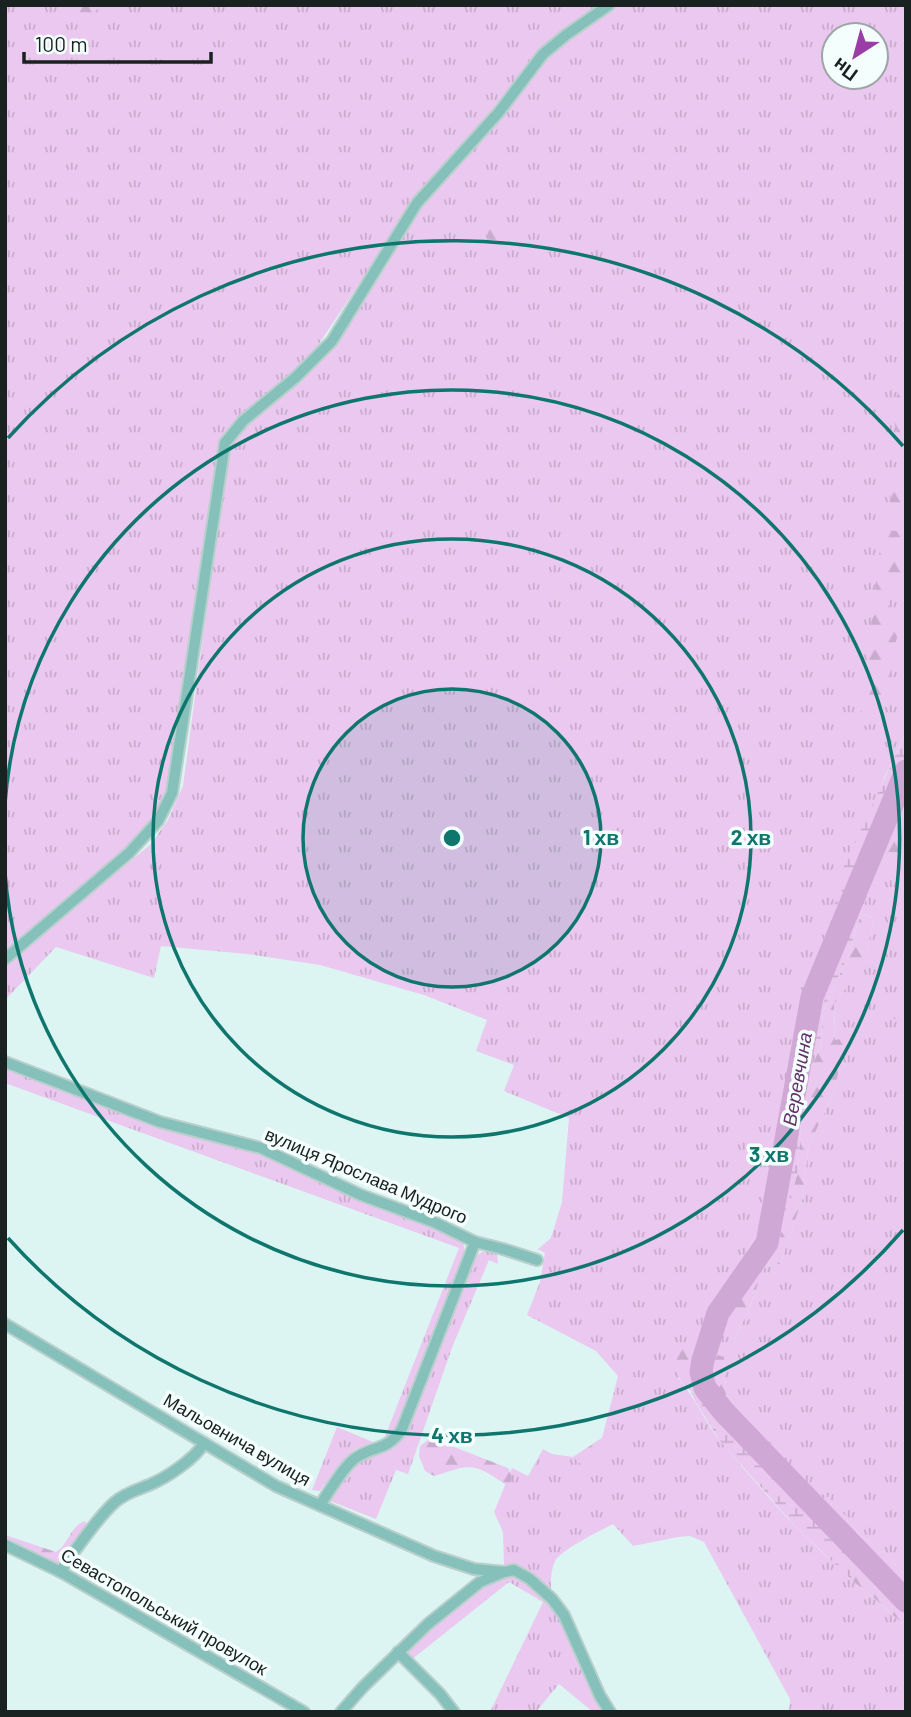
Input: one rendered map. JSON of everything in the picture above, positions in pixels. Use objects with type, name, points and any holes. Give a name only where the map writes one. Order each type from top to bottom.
[{"type":"street","points":[[5,959],[129,853],[158,821],[172,793],[225,443],[243,421],[296,377],[332,341],[417,203],[499,112],[543,54],[609,5]]},
{"type":"street","name":"вулиця Ярослава Мудрого","points":[[5,1062],[160,1122],[261,1148],[361,1195],[434,1222],[475,1242],[537,1260]]},
{"type":"street","name":"вулиця Ярослава Мудрого","points":[[320,1505],[347,1465],[366,1452],[385,1446],[395,1439],[402,1429],[475,1242]]},
{"type":"street","name":"Мальовнича вулиця","points":[[5,1324],[276,1486],[441,1559],[474,1569],[509,1571]]},
{"type":"street","points":[[61,1572],[115,1502],[166,1476],[199,1451],[204,1443]]},
{"type":"street","name":"Севастопольський провулок","points":[[5,1545],[61,1572],[304,1712]]},
{"type":"street","points":[[341,1712],[428,1624],[480,1582],[509,1571],[530,1579],[564,1615],[600,1696],[610,1712]]},
{"type":"street","points":[[398,1653],[440,1694],[454,1712]]},
{"type":"green space","points":[[5,5],[600,5],[546,45],[411,203],[310,357],[263,396],[236,423],[222,443],[168,789],[154,821],[126,850],[5,953]]},
{"type":"green space","points":[[60,5],[96,5],[99,8],[78,24]]},
{"type":"green space","points":[[617,5],[906,5],[906,732],[884,778],[804,994],[762,1223],[737,1271],[752,1279],[767,1266],[780,1264],[803,1197],[808,1148],[835,1089],[844,1038],[835,1041],[834,1004],[865,961],[874,919],[861,913],[883,851],[906,855],[906,1575],[886,1554],[859,1535],[831,1497],[817,1500],[729,1407],[724,1357],[678,1378],[717,1436],[750,1477],[824,1554],[906,1627],[906,1712],[789,1712],[790,1699],[704,1542],[690,1536],[633,1546],[613,1524],[559,1556],[552,1569],[551,1594],[527,1572],[504,1565],[503,1532],[494,1512],[512,1468],[528,1476],[543,1449],[552,1454],[573,1457],[602,1438],[618,1376],[596,1351],[527,1315],[540,1282],[545,1253],[538,1249],[551,1238],[562,1202],[569,1118],[504,1091],[514,1065],[476,1051],[487,1020],[424,995],[320,965],[247,954],[161,946],[154,978],[56,947],[5,1000],[5,963],[150,845],[168,820],[183,786],[231,443],[243,427],[339,341],[387,265],[416,212],[551,54]],"holes":[[[758,1284],[734,1339],[718,1330]]]},
{"type":"green space","points":[[503,222],[506,241],[491,247],[486,229]]},
{"type":"green space","points":[[900,389],[906,392],[906,454],[901,449],[891,409]]},
{"type":"green space","points":[[900,469],[902,507],[889,511],[893,470]]},
{"type":"green space","points":[[882,530],[897,531],[906,542],[906,581],[895,582],[885,589],[886,601],[900,620],[887,691],[872,724],[859,727]]},
{"type":"green space","points":[[906,732],[906,804],[883,851],[848,956],[823,1011],[821,1045],[803,1086],[798,1170],[788,1212],[767,1266],[752,1279],[737,1271],[762,1223],[802,1004],[813,1005],[838,948],[830,923],[842,870]]},
{"type":"green space","points":[[906,804],[906,855],[883,851],[904,806]]},
{"type":"green space","points":[[861,913],[874,919],[865,962],[834,1004],[835,1040],[845,1038],[835,1089],[808,1148],[803,1197],[780,1264],[767,1266],[779,1240],[798,1170],[803,1086],[821,1045],[823,1011],[848,956]]},
{"type":"green space","points":[[830,923],[838,948],[813,1005],[802,1004],[804,994]]},
{"type":"green space","points":[[906,998],[906,1023],[887,1016],[881,1001]]},
{"type":"green space","points":[[5,1069],[151,1124],[258,1152],[455,1236],[463,1242],[465,1253],[395,1431],[384,1439],[459,1248],[5,1083]]},
{"type":"green space","points":[[482,1252],[497,1252],[498,1264],[489,1260],[453,1345],[408,1474],[396,1470],[376,1519],[330,1501],[347,1471],[359,1460],[394,1448],[405,1436],[474,1257]]},
{"type":"green space","points":[[752,1279],[758,1284],[734,1339],[717,1330]]},
{"type":"green space","points":[[683,1344],[724,1357],[726,1395],[712,1405],[686,1387],[677,1374],[676,1359]]},
{"type":"green space","points":[[691,1392],[712,1405],[726,1395],[729,1407],[817,1500],[873,1576],[850,1569],[852,1580],[797,1528],[720,1441]]},
{"type":"green space","points":[[337,1427],[373,1442],[354,1450],[320,1491],[312,1490]]},
{"type":"green space","points":[[431,1438],[508,1468],[512,1476],[511,1483],[505,1484],[486,1472],[471,1467],[434,1476],[425,1471],[419,1456],[420,1446]]},
{"type":"green space","points":[[602,1438],[604,1448],[593,1462],[584,1467],[573,1457]]},
{"type":"green space","points":[[831,1496],[859,1535],[886,1554],[906,1575],[906,1627],[852,1580],[849,1568],[872,1575],[817,1500]]},
{"type":"green space","points":[[85,1521],[88,1527],[63,1561],[56,1563],[5,1537],[56,1552],[76,1527]]},
{"type":"green space","points":[[509,1576],[518,1577],[546,1599],[559,1617],[605,1712],[593,1712],[559,1684],[536,1712],[490,1712],[543,1602],[509,1582],[411,1660],[406,1654],[410,1645],[482,1587]]},
{"type":"waterway","name":"Веревчина","points":[[906,771],[812,997],[767,1243],[718,1313],[701,1372],[705,1388],[724,1412],[906,1601]]}]
